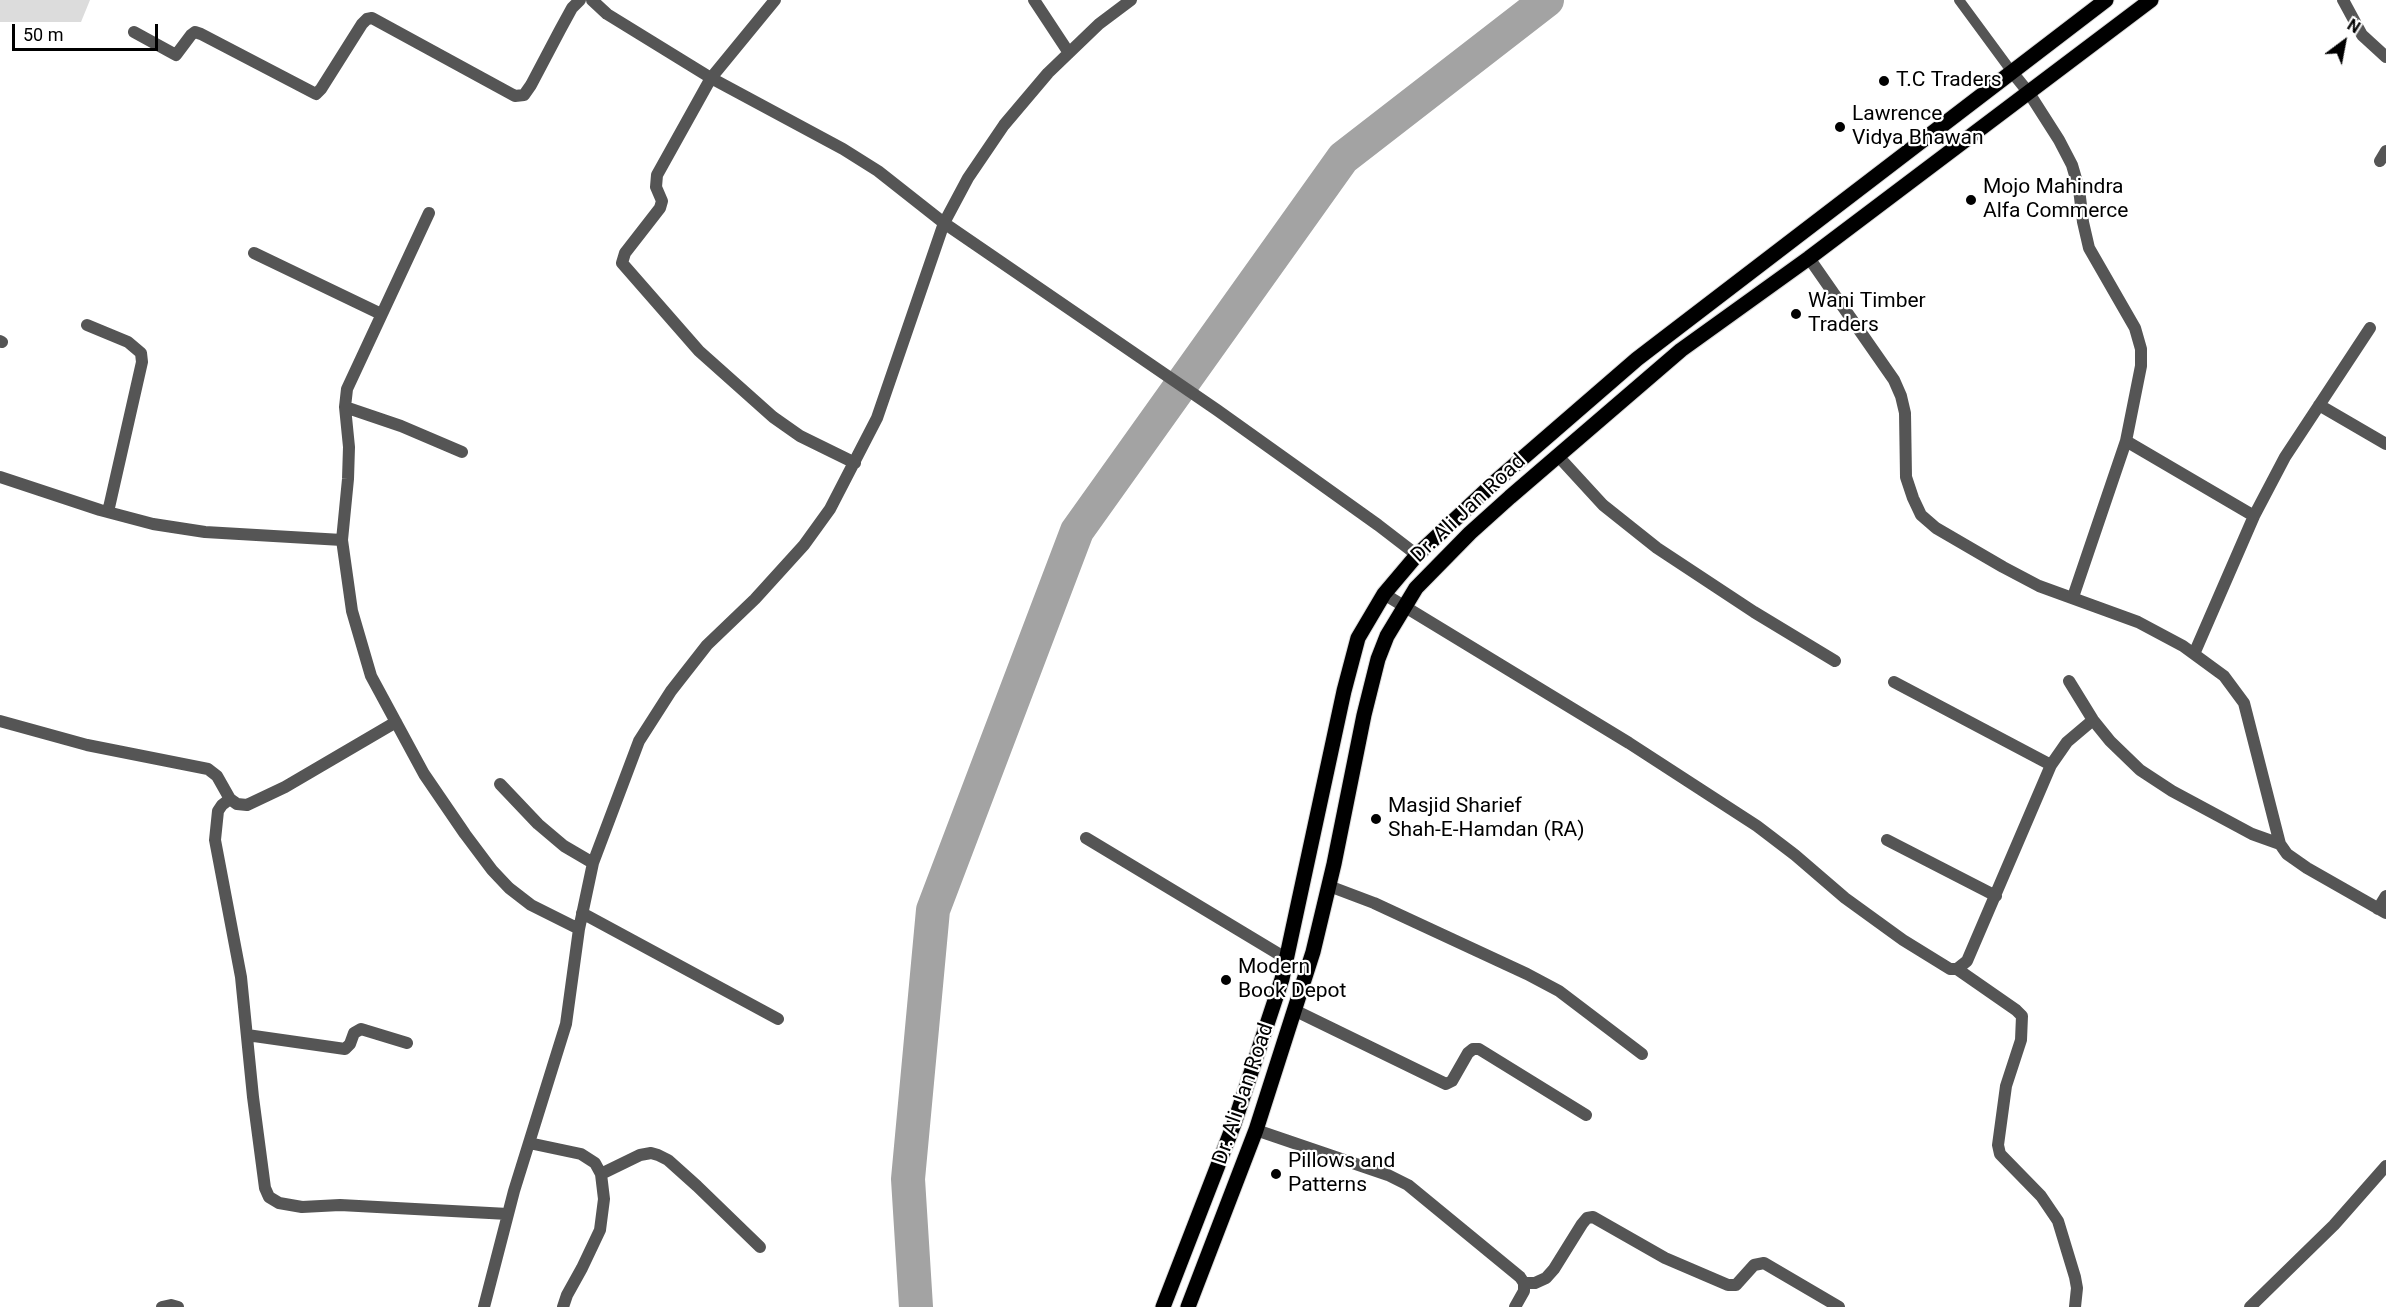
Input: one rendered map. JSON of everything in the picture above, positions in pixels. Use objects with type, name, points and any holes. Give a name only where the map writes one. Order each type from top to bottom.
[{"type":"main road","name":"Dr. Ali Jan Road","points":[[1163,1307],[1234,1124],[1282,979],[1327,764],[1355,649],[1358,638],[1384,594],[1417,555],[1495,482],[1637,359],[2106,0]]},
{"type":"main road","name":"Dr. Ali Jan Road","points":[[1188,1307],[1256,1131],[1313,952],[1378,659],[1387,636],[1416,588],[1478,526],[1681,350],[1809,258],[2151,0]]},
{"type":"street","points":[[134,32],[176,55],[191,35],[195,32],[201,34],[316,94],[362,24],[372,18],[516,96],[524,95],[531,85],[560,30],[582,0],[711,78],[878,171],[944,223],[1216,410],[1417,555]]},
{"type":"street","points":[[775,0],[711,78],[657,175],[656,187],[662,201],[660,208],[625,253],[622,263],[699,351],[773,417],[800,436],[855,463]]},
{"type":"street","points":[[1034,0],[1069,53]]},
{"type":"street","points":[[484,1307],[508,1215],[566,1024],[579,929],[593,863],[639,741],[670,691],[707,645],[755,599],[804,544],[830,509],[877,418],[944,223],[968,178],[1004,125],[1048,73],[1099,24],[1131,0]]},
{"type":"street","points":[[2343,0],[2362,35],[2386,57]]},
{"type":"street","points":[[2012,72],[2029,93],[2072,165],[2079,189],[2089,248],[2135,328],[2141,349],[2141,366],[2126,441],[2073,597]]},
{"type":"street","points":[[429,213],[347,388],[345,407],[348,468],[342,540],[352,611],[371,676],[424,774],[492,870],[531,905],[579,929]]},
{"type":"street","points":[[254,253],[381,314]]},
{"type":"street","points":[[1809,258],[1894,380],[1901,396],[1905,413],[1906,477],[1912,498],[1921,515],[1936,528],[2003,567],[2039,586],[2138,622],[2194,654],[2224,676],[2244,704],[2264,776],[2275,833],[2287,854],[2382,911],[2386,896]]},
{"type":"street","points":[[87,325],[128,342],[141,353],[142,362],[108,512]]},
{"type":"street","points":[[2194,654],[2254,516],[2285,457],[2370,328]]},
{"type":"street","points":[[2319,405],[2386,444]]},
{"type":"street","points":[[345,407],[401,426],[462,453]]},
{"type":"street","points":[[2126,441],[2254,516]]},
{"type":"street","points":[[1558,456],[1603,505],[1641,536],[1754,612],[1835,661]]},
{"type":"street","points":[[0,477],[153,524],[205,532],[342,540]]},
{"type":"street","points":[[1384,594],[1619,737],[1737,813],[1795,855],[1845,898],[1903,940],[1941,965],[1950,969],[1958,969],[2022,1016],[2021,1040],[2006,1086],[1998,1145],[2000,1154],[2041,1196],[2058,1221],[2078,1287],[2076,1307]]},
{"type":"street","points":[[2069,681],[2093,720],[2110,741],[2140,770],[2172,791],[2252,834],[2280,844]]},
{"type":"street","points":[[1894,682],[2051,765]]},
{"type":"street","points":[[1958,969],[1967,961],[2051,765],[2067,742],[2093,720]]},
{"type":"street","points":[[0,721],[87,745],[208,769],[217,776],[230,799],[237,804],[247,805],[275,792],[396,722]]},
{"type":"street","points":[[500,784],[564,846],[593,863]]},
{"type":"street","points":[[230,799],[218,811],[215,840],[241,977],[265,1188],[269,1197],[279,1203],[302,1207],[340,1205],[508,1215]]},
{"type":"street","points":[[1086,837],[1287,959]]},
{"type":"street","points":[[1887,840],[1996,896]]},
{"type":"street","points":[[1329,886],[1374,903],[1559,991],[1642,1054]]},
{"type":"street","points":[[582,913],[778,1019]]},
{"type":"street","points":[[1294,1010],[1446,1084],[1452,1081],[1468,1053],[1479,1048],[1586,1115]]},
{"type":"street","points":[[247,1035],[345,1049],[350,1044],[354,1033],[361,1029],[407,1043]]},
{"type":"street","points":[[1256,1131],[1388,1175],[1408,1185],[1520,1277],[1524,1283],[1524,1291],[1515,1307]]},
{"type":"street","points":[[529,1143],[580,1154],[595,1163],[601,1174],[604,1199],[600,1230],[563,1307]]},
{"type":"street","points":[[601,1174],[640,1155],[651,1153],[658,1155],[668,1160],[697,1186],[760,1247]]},
{"type":"street","points":[[2250,1307],[2334,1225],[2386,1166]]},
{"type":"street","points":[[1524,1283],[1535,1283],[1546,1278],[1582,1224],[1587,1218],[1593,1217],[1665,1258],[1728,1285],[1736,1285],[1754,1265],[1764,1263],[1839,1307]]},
{"type":"street","points":[[162,1307],[171,1305],[178,1307]]},
{"type":"lane","points":[[1959,0],[2012,72]]},
{"type":"shaded area","points":[[0,0],[90,0],[81,22],[0,22]]},
{"type":"waterway","points":[[916,1307],[908,1179],[933,910],[1077,531],[1343,158],[1547,0]]},
{"type":"place","name":"T.C Traders","points":[[1884,81]]},
{"type":"place","name":"Lawrence Vidya Bhawan","points":[[1840,127]]},
{"type":"place","name":"Mojo Mahindra Alfa Commerce","points":[[1971,200]]},
{"type":"place","name":"Wani Timber Traders","points":[[1796,314]]},
{"type":"place","name":"Masjid Sharief Shah-E-Hamdan (RA)","points":[[1376,819]]},
{"type":"place","name":"Modern Book Depot","points":[[1226,980]]},
{"type":"place","name":"Pillows and Patterns","points":[[1276,1174]]}]
